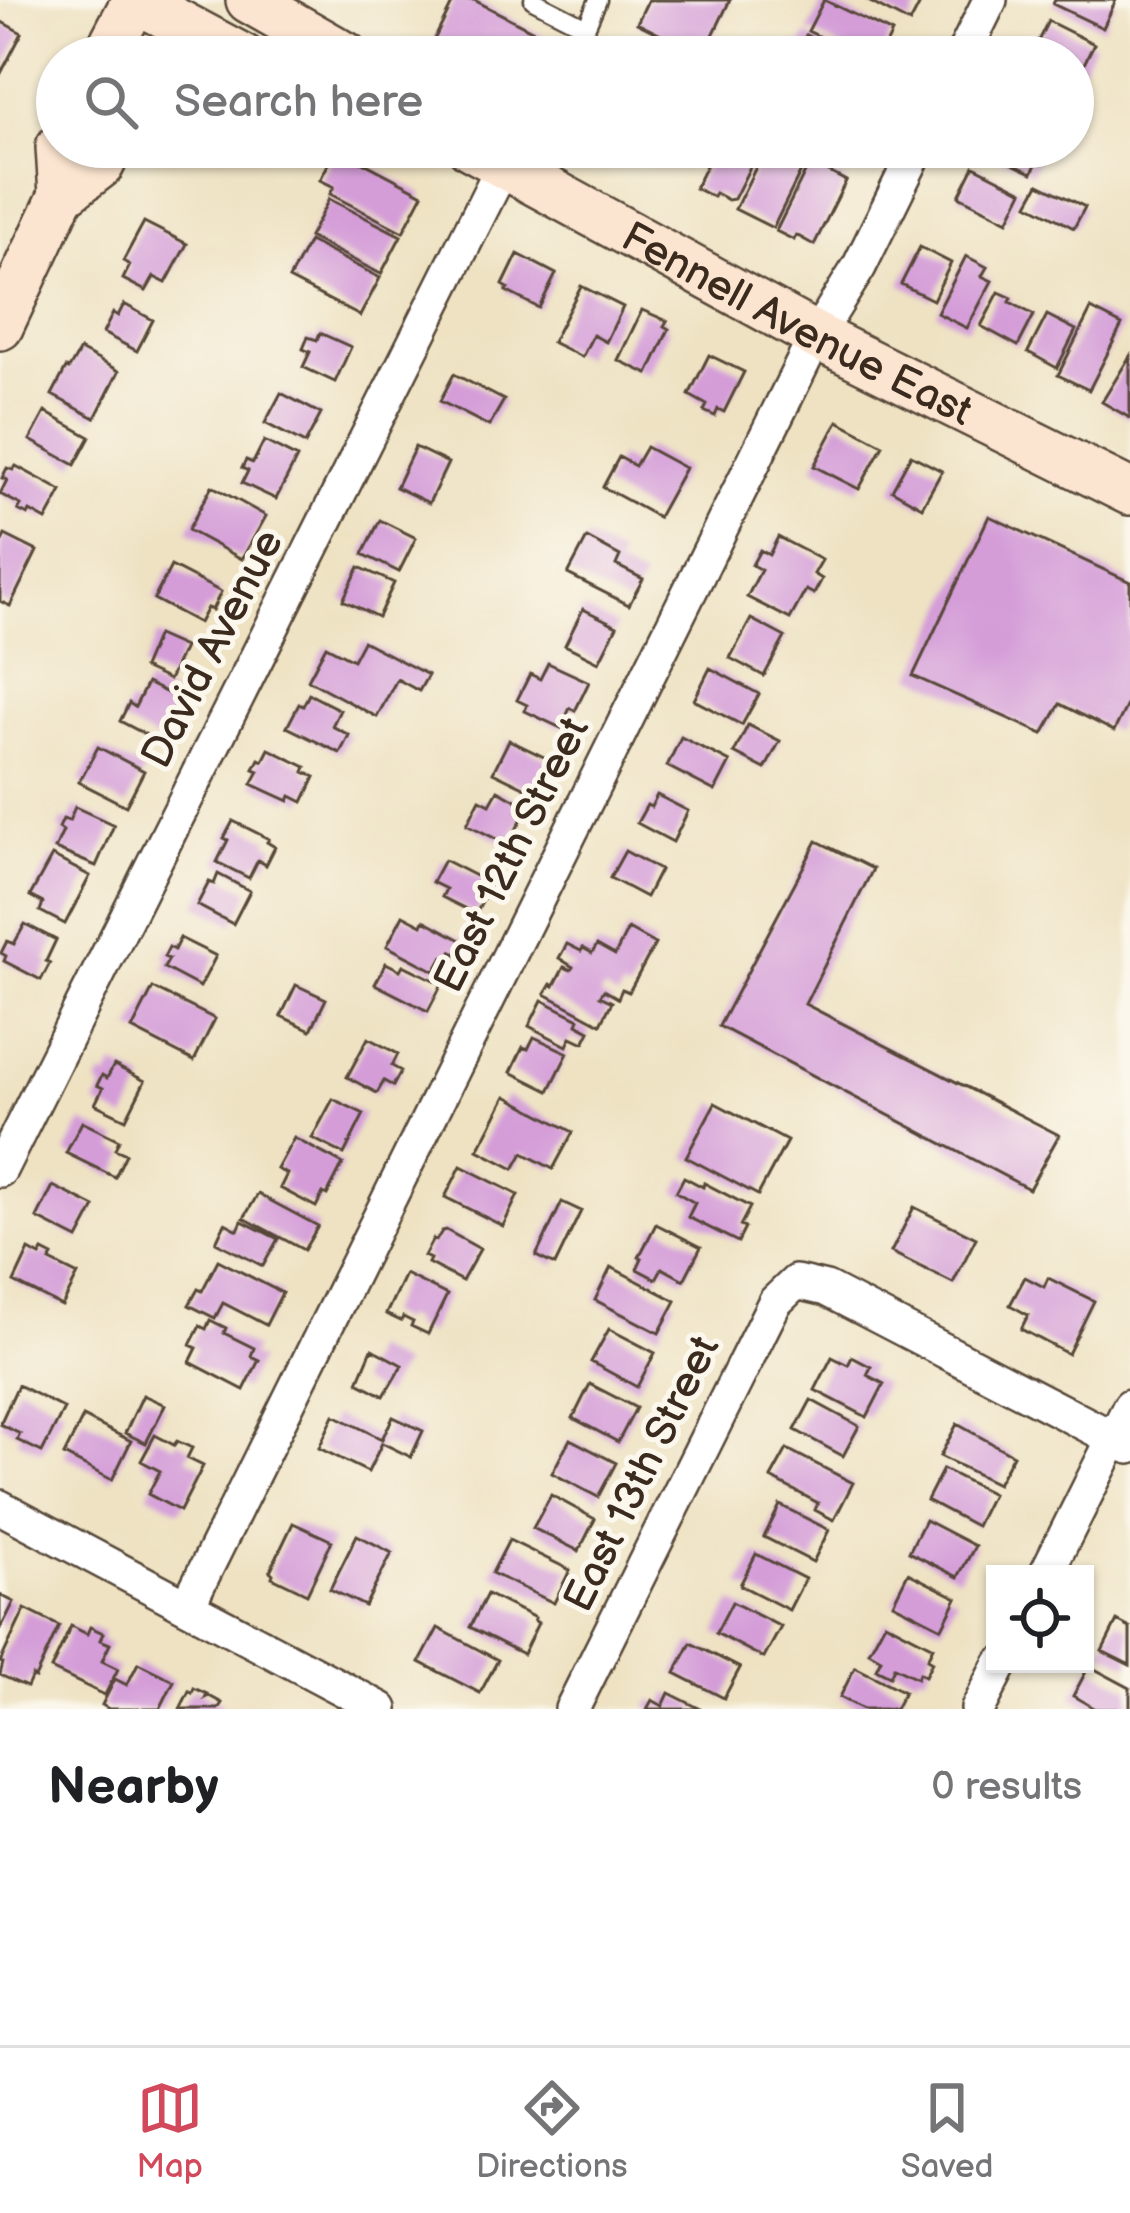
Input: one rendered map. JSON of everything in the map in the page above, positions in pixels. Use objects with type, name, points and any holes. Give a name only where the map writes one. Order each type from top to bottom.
[{"type":"main road","points":[[249,0],[312,36]]},
{"type":"main road","points":[[131,36],[156,16],[198,36]]},
{"type":"main road","points":[[60,168],[62,195]]},
{"type":"main road","points":[[0,327],[62,195],[98,168]]},
{"type":"main road","name":"Fennell Avenue East","points":[[515,168],[816,336],[1130,492]]},
{"type":"street","points":[[972,36],[990,0]]},
{"type":"street","name":"David Avenue","points":[[0,1170],[503,168]]},
{"type":"street","name":"East 12th Street","points":[[188,1605],[816,336],[859,267],[908,168]]},
{"type":"street","name":"East 13th Street","points":[[572,1709],[775,1302],[796,1282],[826,1289],[1122,1443]]},
{"type":"street","points":[[1051,1565],[1122,1443],[1130,1406]]},
{"type":"street","points":[[0,1507],[381,1709]]},
{"type":"street","points":[[978,1709],[996,1673]]},
{"type":"lane","points":[[532,0],[586,27]]},
{"type":"lane","points":[[582,36],[598,0]]},
{"type":"building","points":[[454,0],[474,0],[543,36],[436,36]]},
{"type":"building","points":[[648,0],[730,0],[713,36],[663,36],[637,23]]},
{"type":"building","points":[[824,0],[892,33],[818,36],[808,31]]},
{"type":"building","points":[[866,0],[922,0],[910,23]]},
{"type":"building","points":[[1055,0],[1116,0],[1103,28],[1053,4]]},
{"type":"building","points":[[0,21],[22,33],[0,75]]},
{"type":"building","points":[[1048,21],[1078,36],[1040,36]]},
{"type":"building","points":[[326,168],[374,168],[423,194],[403,232],[330,194],[334,187],[320,180]]},
{"type":"building","points":[[705,168],[750,168],[734,199],[715,193],[713,197],[695,188]]},
{"type":"building","points":[[756,168],[803,168],[773,228],[735,209]]},
{"type":"building","points":[[807,168],[821,168],[846,181],[814,245],[776,231]]},
{"type":"building","points":[[973,168],[1023,191],[1008,221],[959,196]]},
{"type":"building","points":[[1039,184],[1085,207],[1074,228],[1028,204]]},
{"type":"building","points":[[329,199],[401,236],[381,274],[309,237]]},
{"type":"building","points":[[144,222],[187,244],[166,283],[154,277],[146,291],[123,279],[130,265],[123,261]]},
{"type":"building","points":[[309,241],[380,278],[360,316],[289,279]]},
{"type":"building","points":[[920,247],[951,263],[933,300],[901,284]]},
{"type":"building","points":[[518,254],[556,274],[539,308],[503,285]]},
{"type":"building","points":[[966,256],[987,267],[982,276],[992,281],[967,328],[937,313]]},
{"type":"building","points":[[581,286],[623,307],[606,342],[593,335],[582,357],[552,342]]},
{"type":"building","points":[[999,292],[1034,315],[1018,346],[981,326]]},
{"type":"building","points":[[124,304],[153,320],[137,351],[103,333],[113,313],[118,316]]},
{"type":"building","points":[[1091,309],[1122,325],[1089,390],[1058,375]]},
{"type":"building","points":[[642,310],[667,321],[664,326],[669,329],[648,374],[618,360]]},
{"type":"building","points":[[1047,315],[1076,330],[1057,368],[1028,352]]},
{"type":"building","points":[[320,333],[351,347],[335,382],[303,367],[310,352],[303,349],[308,337],[317,340]]},
{"type":"building","points":[[80,350],[119,371],[95,418],[52,395]]},
{"type":"building","points":[[709,355],[744,372],[724,412],[718,409],[715,416],[689,395]]},
{"type":"building","points":[[1130,356],[1130,418],[1102,402]]},
{"type":"building","points":[[454,374],[504,400],[489,426],[440,401]]},
{"type":"building","points":[[281,393],[321,414],[305,444],[265,423]]},
{"type":"building","points":[[45,412],[90,437],[75,465],[30,440]]},
{"type":"building","points":[[838,421],[883,445],[859,489],[814,466]]},
{"type":"building","points":[[264,441],[297,458],[276,499],[242,483],[248,471],[242,468],[246,460],[253,463]]},
{"type":"building","points":[[415,447],[448,463],[429,503],[396,487]]},
{"type":"building","points":[[646,447],[685,468],[658,517],[603,487],[619,457],[635,466]]},
{"type":"building","points":[[911,455],[942,471],[922,507],[892,490]]},
{"type":"building","points":[[16,466],[62,491],[46,520],[18,510],[21,505],[0,494],[7,468]]},
{"type":"building","points":[[212,486],[266,516],[242,559],[188,530]]},
{"type":"building","points":[[989,516],[1130,582],[1130,699],[1114,731],[1060,704],[1043,734],[913,676]]},
{"type":"building","points":[[380,520],[416,538],[399,572],[363,554]]},
{"type":"building","points":[[5,535],[37,551],[10,606],[0,601],[0,545]]},
{"type":"building","points":[[778,537],[822,560],[814,574],[822,579],[814,594],[806,590],[790,619],[747,597],[761,570],[752,565],[760,550],[769,555]]},
{"type":"building","points":[[587,538],[620,556],[616,565],[643,579],[629,605],[568,574]]},
{"type":"building","points":[[171,566],[221,592],[199,623],[154,599]]},
{"type":"building","points":[[359,567],[394,583],[378,617],[343,600]]},
{"type":"building","points":[[583,609],[617,626],[599,662],[565,645]]},
{"type":"building","points":[[751,619],[785,637],[764,676],[730,658]]},
{"type":"building","points":[[157,635],[184,647],[169,680],[143,668]]},
{"type":"building","points":[[363,641],[428,675],[419,691],[397,679],[377,717],[308,680],[326,646],[353,660]]},
{"type":"building","points":[[548,663],[589,682],[561,728],[525,711],[527,705],[517,700],[530,674],[540,679]]},
{"type":"building","points":[[710,668],[759,694],[742,725],[694,700]]},
{"type":"building","points":[[147,683],[179,699],[158,741],[120,721],[129,703],[135,707]]},
{"type":"building","points":[[309,694],[340,710],[332,726],[349,735],[340,753],[287,727]]},
{"type":"building","points":[[748,725],[780,741],[765,769],[734,753]]},
{"type":"building","points":[[681,737],[730,762],[715,791],[667,766]]},
{"type":"building","points":[[509,740],[552,761],[536,793],[493,772]]},
{"type":"building","points":[[98,747],[144,771],[126,806],[79,782]]},
{"type":"building","points":[[269,749],[306,767],[304,772],[315,777],[303,802],[291,796],[289,801],[252,784],[259,771],[254,769]]},
{"type":"building","points":[[498,790],[528,807],[508,845],[467,824],[480,799],[490,804]]},
{"type":"building","points":[[657,795],[688,811],[673,842],[637,823]]},
{"type":"building","points":[[75,807],[114,825],[96,866],[55,849],[63,819],[69,821]]},
{"type":"building","points":[[233,821],[269,839],[275,847],[266,865],[258,860],[249,878],[217,862]]},
{"type":"building","points":[[817,841],[873,869],[805,1004],[1059,1135],[1029,1189],[719,1026]]},
{"type":"building","points":[[625,851],[660,870],[646,897],[610,878]]},
{"type":"building","points":[[52,856],[90,876],[65,924],[40,911],[43,903],[30,896]]},
{"type":"building","points":[[444,860],[491,884],[476,914],[442,897],[446,889],[432,882]]},
{"type":"building","points":[[218,874],[250,891],[233,924],[197,905]]},
{"type":"building","points":[[403,915],[422,925],[424,920],[463,941],[456,954],[452,952],[448,960],[443,957],[435,971],[387,946]]},
{"type":"building","points":[[25,924],[56,940],[41,980],[4,961],[6,956],[1,953],[7,941],[14,944]]},
{"type":"building","points":[[628,929],[655,944],[629,992],[622,989],[618,998],[604,990],[600,996],[612,1002],[601,1024],[545,994],[564,967],[573,967],[559,958],[567,944],[592,953],[597,945],[615,955]]},
{"type":"building","points":[[180,938],[216,956],[200,987],[164,968],[169,947],[174,950]]},
{"type":"building","points":[[386,963],[400,970],[403,965],[442,984],[428,1011],[375,984]]},
{"type":"building","points":[[296,985],[326,999],[311,1030],[281,1016]]},
{"type":"building","points":[[153,988],[215,1019],[194,1061],[132,1029]]},
{"type":"building","points":[[542,1000],[579,1019],[577,1024],[590,1031],[584,1043],[571,1037],[567,1046],[529,1026]]},
{"type":"building","points":[[534,1037],[568,1053],[549,1091],[511,1072],[523,1047],[528,1049]]},
{"type":"building","points":[[368,1038],[398,1054],[392,1066],[401,1071],[393,1086],[384,1081],[377,1093],[347,1077]]},
{"type":"building","points":[[114,1065],[145,1081],[126,1119],[95,1104],[103,1088],[97,1085]]},
{"type":"building","points":[[506,1096],[573,1132],[553,1169],[523,1153],[514,1169],[478,1150]]},
{"type":"building","points":[[333,1099],[364,1114],[344,1154],[312,1138]]},
{"type":"building","points":[[715,1103],[787,1141],[758,1195],[686,1157]]},
{"type":"building","points":[[82,1122],[119,1140],[115,1149],[126,1154],[115,1177],[66,1153]]},
{"type":"building","points":[[294,1138],[343,1164],[316,1207],[280,1188],[287,1174],[277,1169]]},
{"type":"building","points":[[461,1166],[518,1195],[503,1226],[445,1197]]},
{"type":"building","points":[[684,1177],[750,1207],[738,1242],[688,1217],[695,1203],[676,1192]]},
{"type":"building","points":[[53,1186],[95,1207],[78,1239],[37,1218]]},
{"type":"building","points":[[258,1194],[318,1226],[304,1250],[244,1218]]},
{"type":"building","points":[[562,1202],[581,1211],[555,1265],[536,1256]]},
{"type":"building","points":[[914,1207],[976,1238],[953,1283],[891,1252]]},
{"type":"building","points":[[242,1221],[278,1239],[263,1266],[216,1242],[225,1223],[238,1230]]},
{"type":"building","points":[[656,1224],[701,1247],[684,1280],[662,1268],[656,1279],[637,1269]]},
{"type":"building","points":[[446,1230],[480,1249],[462,1281],[428,1263],[430,1259],[424,1256],[433,1239]]},
{"type":"building","points":[[29,1250],[53,1256],[50,1261],[78,1275],[62,1306],[14,1282]]},
{"type":"building","points":[[218,1260],[282,1293],[266,1325],[223,1303],[215,1318],[189,1305]]},
{"type":"building","points":[[611,1267],[676,1301],[659,1333],[595,1300]]},
{"type":"building","points":[[405,1274],[447,1295],[428,1334],[403,1317],[401,1321],[386,1314]]},
{"type":"building","points":[[1025,1277],[1044,1287],[1048,1278],[1094,1301],[1068,1354],[1021,1329],[1028,1315],[1010,1305]]},
{"type":"building","points":[[210,1320],[254,1348],[251,1356],[259,1360],[244,1390],[190,1362],[197,1348],[190,1345],[200,1326],[206,1329]]},
{"type":"building","points":[[609,1329],[655,1353],[637,1387],[591,1362]]},
{"type":"building","points":[[372,1349],[402,1365],[384,1396],[358,1382]]},
{"type":"building","points":[[832,1357],[848,1365],[852,1357],[871,1367],[867,1375],[884,1384],[867,1417],[815,1390]]},
{"type":"building","points":[[590,1384],[636,1408],[618,1442],[573,1418]]},
{"type":"building","points":[[18,1385],[64,1409],[42,1452],[17,1440],[20,1434],[0,1424]]},
{"type":"building","points":[[143,1395],[165,1405],[146,1443],[125,1433]]},
{"type":"building","points":[[811,1400],[859,1426],[843,1456],[795,1430]]},
{"type":"building","points":[[334,1415],[382,1439],[393,1417],[423,1431],[411,1457],[382,1443],[368,1472],[319,1448]]},
{"type":"building","points":[[83,1417],[131,1441],[112,1480],[64,1455]]},
{"type":"building","points":[[957,1424],[1013,1455],[997,1484],[940,1456]]},
{"type":"building","points":[[155,1435],[192,1448],[187,1458],[203,1466],[180,1511],[148,1494],[160,1471],[141,1461]]},
{"type":"building","points":[[570,1439],[616,1463],[598,1497],[552,1473]]},
{"type":"building","points":[[787,1449],[853,1483],[834,1520],[815,1510],[818,1503],[771,1478]]},
{"type":"building","points":[[943,1469],[992,1494],[976,1526],[927,1500]]},
{"type":"building","points":[[551,1495],[595,1519],[579,1551],[533,1528]]},
{"type":"building","points":[[780,1505],[829,1530],[813,1562],[764,1537]]},
{"type":"building","points":[[925,1520],[975,1546],[958,1577],[909,1552]]},
{"type":"building","points":[[293,1523],[332,1541],[307,1594],[272,1577],[270,1571]]},
{"type":"building","points":[[357,1535],[392,1553],[365,1606],[330,1589]]},
{"type":"building","points":[[509,1540],[570,1570],[554,1603],[492,1573]]},
{"type":"building","points":[[756,1554],[805,1579],[789,1610],[740,1585]]},
{"type":"building","points":[[908,1573],[957,1598],[942,1628],[893,1603]]},
{"type":"building","points":[[487,1594],[538,1623],[523,1654],[470,1627]]},
{"type":"building","points":[[0,1595],[14,1602],[0,1630]]},
{"type":"building","points":[[732,1602],[781,1627],[764,1658],[716,1633]]},
{"type":"building","points":[[25,1609],[59,1626],[27,1687],[0,1675],[0,1662]]},
{"type":"building","points":[[1117,1621],[1130,1628],[1130,1665],[1102,1651]]},
{"type":"building","points":[[885,1622],[933,1647],[925,1676],[919,1673],[917,1678],[894,1667],[890,1676],[876,1669],[881,1659],[869,1652]]},
{"type":"building","points":[[71,1626],[87,1634],[90,1627],[103,1633],[100,1640],[110,1644],[102,1661],[118,1669],[105,1695],[51,1669]]},
{"type":"building","points":[[438,1628],[498,1660],[480,1693],[420,1662]]},
{"type":"building","points":[[691,1643],[740,1668],[724,1698],[675,1673]]},
{"type":"building","points":[[138,1663],[174,1681],[160,1709],[102,1705],[115,1679],[127,1685]]},
{"type":"building","points":[[855,1667],[904,1692],[895,1709],[863,1709],[840,1697]]},
{"type":"building","points":[[1094,1669],[1130,1688],[1130,1709],[1096,1709],[1073,1696],[1085,1673],[1094,1673]]},
{"type":"building","points":[[194,1688],[207,1694],[205,1698],[222,1703],[218,1709],[180,1709]]},
{"type":"building","points":[[669,1693],[701,1709],[647,1709],[652,1700],[663,1706]]}]
